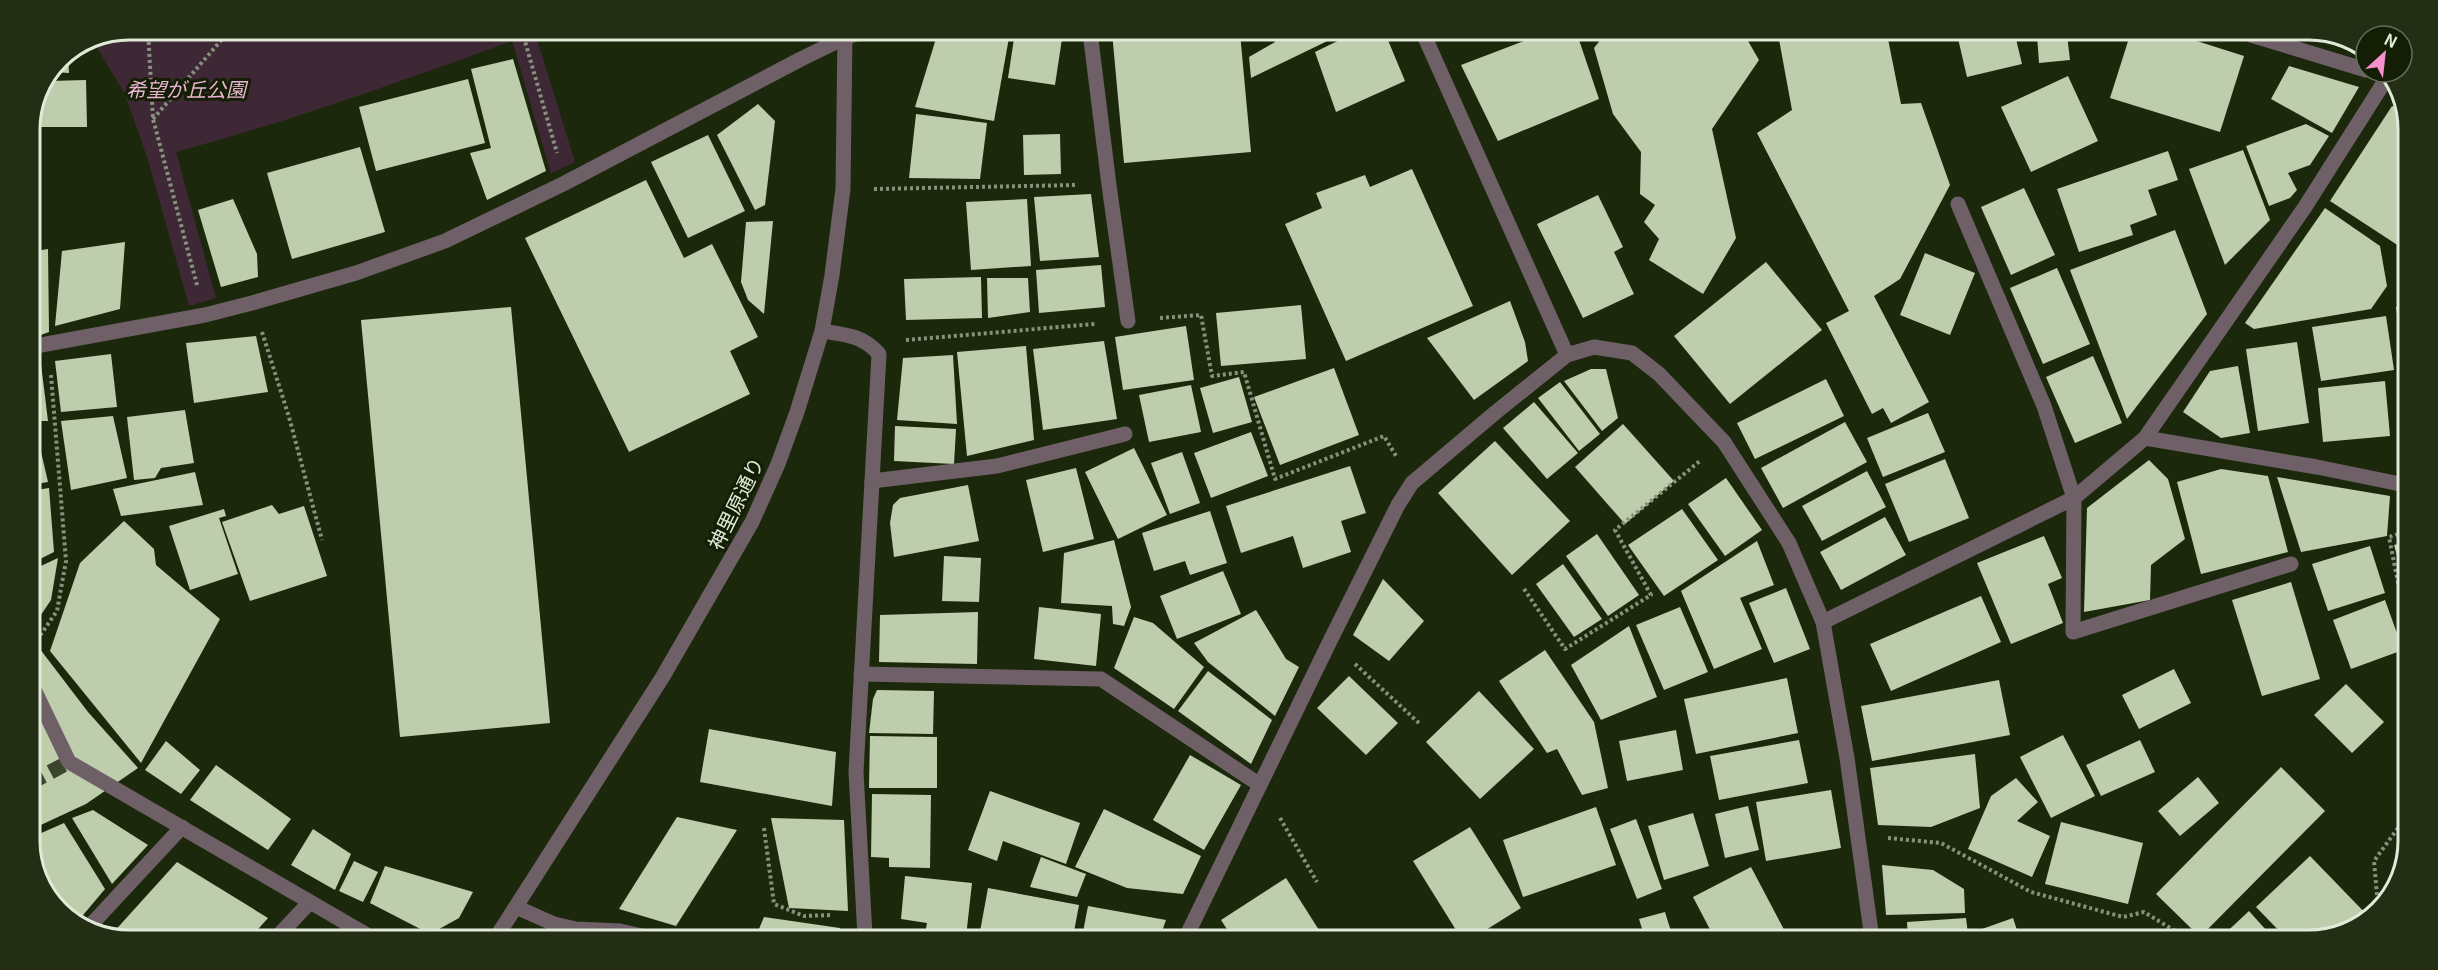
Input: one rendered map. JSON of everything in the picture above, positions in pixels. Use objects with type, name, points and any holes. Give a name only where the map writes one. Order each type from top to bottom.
[{"type":"street","points":[[40,345],[205,315],[252,303],[356,273],[445,241],[565,183],[835,40]]},
{"type":"street","name":"神里原通り","points":[[501,930],[662,678],[752,522],[778,464],[822,331],[832,275],[843,189],[846,40]]},
{"type":"street","points":[[1091,40],[1108,185],[1128,321]]},
{"type":"street","points":[[1426,40],[1567,355]]},
{"type":"street","points":[[2268,40],[2354,65]]},
{"type":"street","points":[[1823,622],[2074,498],[2145,438],[2306,207],[2379,84]]},
{"type":"street","points":[[1958,204],[2044,406],[2074,498],[2073,632],[2291,564]]},
{"type":"street","points":[[822,331],[854,337],[869,343],[879,354],[856,772],[865,930]]},
{"type":"street","points":[[1189,930],[1330,641],[1398,505],[1412,483],[1567,355],[1594,347],[1632,353],[1659,374],[1724,442],[1789,543],[1823,622],[1847,758],[1871,930]]},
{"type":"street","points":[[872,481],[997,466],[1125,434]]},
{"type":"street","points":[[2145,438],[2317,467],[2398,483]]},
{"type":"street","points":[[861,674],[1101,679],[1260,785]]},
{"type":"street","points":[[41,703],[69,762],[358,930]]},
{"type":"street","points":[[94,922],[182,827]]},
{"type":"street","points":[[284,930],[309,903]]},
{"type":"street","points":[[516,907],[554,924],[576,929],[598,930]]},
{"type":"path","points":[[149,40],[153,119],[205,315]]},
{"type":"path","points":[[153,119],[221,40]]},
{"type":"path","points":[[525,40],[565,183]]},
{"type":"path","points":[[843,189],[1108,185]]},
{"type":"path","points":[[252,303],[289,417],[322,540]]},
{"type":"path","points":[[869,343],[1201,315],[1212,376],[1245,372],[1275,478],[1384,436],[1412,483]]},
{"type":"path","points":[[41,635],[57,611],[66,561],[48,344]]},
{"type":"path","points":[[1524,589],[1565,649],[1651,595],[1615,530],[1724,442]]},
{"type":"path","points":[[2398,534],[2389,537],[2398,581]]},
{"type":"path","points":[[1330,641],[1420,724]]},
{"type":"path","points":[[1260,785],[1317,882]]},
{"type":"path","points":[[764,828],[774,904],[804,916],[864,914]]},
{"type":"path","points":[[2377,897],[2374,861],[2398,828]]},
{"type":"path","points":[[1858,835],[1941,843],[2031,892],[2123,917],[2144,912],[2174,930]]},
{"type":"shaded area","points":[[2318,41],[2320,41],[2347,49]]},
{"type":"green space","name":"希望が丘公園","points":[[129,40],[537,40],[575,162],[551,173],[512,41],[304,114],[176,152],[216,298],[189,306],[148,160],[125,94],[97,47]]},
{"type":"building","points":[[936,40],[1009,40],[994,121],[915,107]]},
{"type":"building","points":[[1014,40],[1062,40],[1055,85],[1008,78]]},
{"type":"building","points":[[1113,40],[1241,40],[1251,152],[1124,163]]},
{"type":"building","points":[[1274,40],[1330,40],[1251,78],[1249,57],[1275,42]]},
{"type":"building","points":[[1340,40],[1388,40],[1405,81],[1336,112],[1315,52]]},
{"type":"building","points":[[1527,40],[1579,40],[1599,99],[1498,141],[1461,65]]},
{"type":"building","points":[[1600,40],[1747,40],[1759,60],[1712,129],[1736,238],[1703,294],[1649,260],[1659,239],[1644,222],[1655,205],[1640,194],[1641,152],[1613,114],[1594,48]]},
{"type":"building","points":[[1779,40],[1888,40],[1901,104],[1921,103],[1950,185],[1900,279],[1874,296],[1929,402],[1891,423],[1883,408],[1872,414],[1826,323],[1849,311],[1757,133],[1792,110]]},
{"type":"building","points":[[1958,40],[2016,40],[2022,64],[1967,77]]},
{"type":"building","points":[[2037,40],[2068,40],[2070,60],[2039,63]]},
{"type":"building","points":[[2128,40],[2194,40],[2244,56],[2220,132],[2110,98]]},
{"type":"building","points":[[513,59],[546,171],[487,200],[470,153],[491,148],[471,69]]},
{"type":"building","points":[[69,66],[69,73],[62,73]]},
{"type":"building","points":[[2289,66],[2359,87],[2332,133],[2271,99]]},
{"type":"building","points":[[2068,76],[2098,141],[2031,172],[2001,107]]},
{"type":"building","points":[[468,79],[485,143],[376,171],[359,107]]},
{"type":"building","points":[[86,80],[87,127],[40,127],[47,95],[55,81]]},
{"type":"building","points":[[758,104],[775,121],[765,205],[755,210],[717,135]]},
{"type":"building","points":[[2392,106],[2394,106],[2397,124],[2397,245],[2330,201]]},
{"type":"building","points":[[916,114],[987,123],[980,179],[909,178]]},
{"type":"building","points":[[2306,124],[2329,136],[2310,165],[2288,173],[2297,190],[2290,198],[2269,206],[2246,146]]},
{"type":"building","points":[[1060,134],[1061,174],[1024,175],[1023,135]]},
{"type":"building","points":[[708,135],[745,211],[688,238],[651,162]]},
{"type":"building","points":[[360,147],[385,232],[292,259],[267,173]]},
{"type":"building","points":[[2243,150],[2270,220],[2225,265],[2189,169]]},
{"type":"building","points":[[2168,151],[2178,180],[2148,190],[2157,215],[2130,225],[2133,235],[2079,252],[2057,189]]},
{"type":"building","points":[[1412,169],[1473,306],[1346,361],[1285,224],[1322,208],[1316,193],[1365,175],[1370,187]]},
{"type":"building","points":[[646,180],[684,258],[712,244],[758,337],[730,351],[750,394],[629,452],[525,238]]},
{"type":"building","points":[[2024,188],[2055,255],[2011,275],[1981,207]]},
{"type":"building","points":[[1091,194],[1099,257],[1040,261],[1034,197]]},
{"type":"building","points":[[1598,195],[1623,247],[1614,252],[1634,294],[1583,318],[1537,224]]},
{"type":"building","points":[[233,199],[257,254],[258,277],[221,287],[198,210]]},
{"type":"building","points":[[1027,199],[1031,266],[971,270],[966,202]]},
{"type":"building","points":[[2325,208],[2380,246],[2387,286],[2371,309],[2254,329],[2245,323]]},
{"type":"building","points":[[773,221],[764,314],[748,300],[741,282],[746,222]]},
{"type":"building","points":[[2175,230],[2207,314],[2127,419],[2070,270]]},
{"type":"building","points":[[125,242],[120,309],[55,326],[62,251]]},
{"type":"building","points":[[48,249],[49,332],[40,335],[40,250]]},
{"type":"building","points":[[1925,253],[1975,273],[1950,335],[1900,315]]},
{"type":"building","points":[[1766,262],[1822,330],[1730,404],[1674,336]]},
{"type":"building","points":[[1101,265],[1105,307],[1039,313],[1036,270]]},
{"type":"building","points":[[2057,268],[2090,344],[2043,364],[2010,288]]},
{"type":"building","points":[[981,277],[982,318],[906,320],[904,279]]},
{"type":"building","points":[[987,278],[1028,278],[1030,312],[988,318]]},
{"type":"building","points":[[1510,301],[1525,342],[1528,361],[1474,400],[1427,338]]},
{"type":"building","points":[[1301,305],[1306,359],[1221,366],[1216,313]]},
{"type":"building","points":[[511,307],[550,723],[400,737],[361,320]]},
{"type":"building","points":[[2386,316],[2394,370],[2321,381],[2312,327]]},
{"type":"building","points":[[1186,326],[1194,380],[1123,390],[1115,337]]},
{"type":"building","points":[[256,336],[268,392],[194,403],[186,343]]},
{"type":"building","points":[[1104,341],[1117,419],[1043,430],[1033,349]]},
{"type":"building","points":[[2297,342],[2309,423],[2258,431],[2246,349]]},
{"type":"building","points":[[1026,346],[1034,440],[967,456],[957,352]]},
{"type":"building","points":[[111,354],[117,407],[61,412],[55,361]]},
{"type":"building","points":[[953,355],[957,424],[897,420],[903,358]]},
{"type":"building","points":[[2093,356],[2122,423],[2075,443],[2046,377]]},
{"type":"building","points":[[40,359],[48,421],[40,421]]},
{"type":"building","points":[[2238,366],[2250,433],[2221,438],[2183,412],[2210,371]]},
{"type":"building","points":[[1334,368],[1359,435],[1280,465],[1254,397]]},
{"type":"building","points":[[1591,369],[1606,369],[1618,418],[1602,431],[1564,381]]},
{"type":"building","points":[[1239,377],[1252,422],[1213,433],[1200,388]]},
{"type":"building","points":[[1826,379],[1844,416],[1755,459],[1737,423]]},
{"type":"building","points":[[2385,381],[2390,436],[2323,442],[2318,388]]},
{"type":"building","points":[[1560,382],[1600,434],[1579,451],[1538,398]]},
{"type":"building","points":[[1191,385],[1201,432],[1149,442],[1139,395]]},
{"type":"building","points":[[1534,402],[1578,453],[1547,479],[1503,428]]},
{"type":"building","points":[[185,410],[194,463],[161,468],[155,478],[134,480],[127,417]]},
{"type":"building","points":[[1928,413],[1945,452],[1883,477],[1867,438]]},
{"type":"building","points":[[113,416],[127,478],[71,490],[61,421]]},
{"type":"building","points":[[1845,422],[1867,462],[1783,508],[1761,468]]},
{"type":"building","points":[[1623,424],[1674,481],[1625,524],[1575,467]]},
{"type":"building","points":[[895,426],[956,429],[954,464],[894,461]]},
{"type":"building","points":[[1251,432],[1268,476],[1211,498],[1194,453]]},
{"type":"building","points":[[1495,441],[1570,521],[1512,575],[1438,493]]},
{"type":"building","points":[[1134,448],[1167,515],[1118,539],[1085,472]]},
{"type":"building","points":[[40,449],[48,482],[40,483]]},
{"type":"building","points":[[1182,452],[1200,503],[1170,514],[1151,463]]},
{"type":"building","points":[[1945,459],[1969,518],[1909,542],[1885,484]]},
{"type":"building","points":[[2149,460],[2168,479],[2185,539],[2151,565],[2150,600],[2084,612],[2087,508]]},
{"type":"building","points":[[1350,466],[1366,513],[1341,521],[1351,552],[1303,568],[1293,536],[1241,553],[1226,506]]},
{"type":"building","points":[[1076,468],[1094,539],[1043,552],[1026,480]]},
{"type":"building","points":[[2221,469],[2268,476],[2288,552],[2201,574],[2177,482]]},
{"type":"building","points":[[1867,471],[1886,507],[1822,541],[1802,506]]},
{"type":"building","points":[[195,472],[203,505],[121,516],[113,489]]},
{"type":"building","points":[[2277,477],[2390,496],[2387,536],[2301,552]]},
{"type":"building","points":[[1726,478],[1762,530],[1725,556],[1688,504]]},
{"type":"building","points":[[968,485],[979,541],[894,557],[890,523],[893,505],[900,498]]},
{"type":"building","points":[[49,488],[54,552],[41,559],[41,489]]},
{"type":"building","points":[[272,505],[279,514],[304,506],[327,576],[250,601],[222,522]]},
{"type":"building","points":[[224,509],[226,516],[219,518],[238,574],[190,590],[169,526]]},
{"type":"building","points":[[1682,509],[1718,560],[1664,596],[1628,545]]},
{"type":"building","points":[[1210,511],[1227,563],[1190,575],[1185,561],[1154,571],[1142,533]]},
{"type":"building","points":[[1885,517],[1906,555],[1841,590],[1820,552]]},
{"type":"building","points":[[124,521],[154,549],[156,565],[220,619],[141,763],[50,651],[80,563]]},
{"type":"building","points":[[1597,534],[1639,595],[1608,616],[1566,556]]},
{"type":"building","points":[[2044,536],[2062,578],[2048,584],[2063,623],[2011,644],[1977,563]]},
{"type":"building","points":[[1114,540],[1131,607],[1124,626],[1113,624],[1112,606],[1061,603],[1064,553]]},
{"type":"building","points":[[1757,541],[1774,585],[1740,598],[1762,649],[1714,669],[1681,591]]},
{"type":"building","points":[[2398,544],[2398,558],[2394,545]]},
{"type":"building","points":[[2370,546],[2385,593],[2328,611],[2312,564]]},
{"type":"building","points":[[944,556],[981,558],[979,602],[942,601]]},
{"type":"building","points":[[58,558],[51,600],[41,615],[41,566]]},
{"type":"building","points":[[1563,564],[1602,619],[1574,637],[1536,584]]},
{"type":"building","points":[[1223,571],[1241,614],[1177,639],[1160,596]]},
{"type":"building","points":[[1383,579],[1424,621],[1389,661],[1353,635]]},
{"type":"building","points":[[2291,582],[2320,679],[2262,696],[2232,600]]},
{"type":"building","points":[[1786,588],[1810,649],[1774,663],[1749,603]]},
{"type":"building","points":[[1981,596],[2001,642],[1891,691],[1870,644]]},
{"type":"building","points":[[2385,600],[2398,635],[2398,652],[2351,669],[2333,620]]},
{"type":"building","points":[[1039,607],[1101,614],[1096,666],[1034,659]]},
{"type":"building","points":[[1680,607],[1708,672],[1664,690],[1636,625]]},
{"type":"building","points":[[1256,610],[1286,659],[1299,667],[1275,716],[1208,662],[1194,643]]},
{"type":"building","points":[[978,612],[977,664],[879,662],[880,615]]},
{"type":"building","points":[[1134,617],[1153,623],[1204,667],[1174,709],[1114,668]]},
{"type":"building","points":[[1629,626],[1657,697],[1601,720],[1571,665]]},
{"type":"building","points":[[41,650],[88,712],[138,768],[86,804],[41,825]]},
{"type":"building","points":[[1545,650],[1594,722],[1608,788],[1582,795],[1557,749],[1547,753],[1499,681]]},
{"type":"building","points":[[2174,669],[2191,703],[2139,729],[2122,695]]},
{"type":"building","points":[[1208,671],[1272,720],[1251,764],[1178,711]]},
{"type":"building","points":[[1349,676],[1398,723],[1366,755],[1317,708]]},
{"type":"building","points":[[1787,678],[1798,733],[1696,754],[1684,699]]},
{"type":"building","points":[[1999,680],[2010,735],[1872,761],[1861,706]]},
{"type":"building","points":[[2346,684],[2384,722],[2352,753],[2314,715]]},
{"type":"building","points":[[877,690],[934,691],[933,734],[869,733],[873,699]]},
{"type":"building","points":[[1479,691],[1534,749],[1480,799],[1426,742]]},
{"type":"building","points":[[709,729],[836,752],[832,806],[700,782]]},
{"type":"building","points":[[1676,730],[1683,770],[1627,781],[1619,741]]},
{"type":"building","points":[[2063,735],[2095,796],[2051,818],[2020,757]]},
{"type":"building","points":[[870,736],[937,737],[937,788],[869,788]]},
{"type":"building","points":[[1799,740],[1808,783],[1719,800],[1710,756]]},
{"type":"building","points":[[2140,740],[2155,772],[2101,796],[2086,765]]},
{"type":"building","points":[[166,741],[200,770],[181,794],[145,770]]},
{"type":"building","points":[[1975,754],[1980,808],[1931,827],[1878,825],[1870,768]]},
{"type":"building","points":[[1190,755],[1241,785],[1204,850],[1153,820]]},
{"type":"building","points":[[216,765],[291,819],[268,850],[190,800]]},
{"type":"building","points":[[2281,767],[2325,811],[2207,930],[2193,930],[2156,894]]},
{"type":"building","points":[[2198,777],[2219,803],[2180,836],[2158,811]]},
{"type":"building","points":[[2016,778],[2038,802],[2017,821],[2050,836],[2032,877],[1968,849],[1991,796]]},
{"type":"building","points":[[1831,790],[1841,848],[1766,861],[1756,802]]},
{"type":"building","points":[[990,791],[1080,823],[1066,864],[1003,841],[997,861],[968,850]]},
{"type":"building","points":[[872,794],[931,795],[930,868],[889,867],[889,858],[871,857]]},
{"type":"building","points":[[1748,806],[1759,850],[1725,858],[1715,814]]},
{"type":"building","points":[[1596,807],[1616,865],[1523,897],[1503,840]]},
{"type":"building","points":[[1104,809],[1201,856],[1183,894],[1127,888],[1075,867]]},
{"type":"building","points":[[93,810],[148,845],[112,884],[72,818]]},
{"type":"building","points":[[1693,813],[1709,866],[1664,880],[1648,826]]},
{"type":"building","points":[[677,817],[737,830],[676,926],[619,909]]},
{"type":"building","points":[[771,818],[844,820],[848,911],[789,908]]},
{"type":"building","points":[[1636,819],[1662,889],[1637,899],[1610,829]]},
{"type":"building","points":[[2061,822],[2143,843],[2128,904],[2045,884]]},
{"type":"building","points":[[64,823],[105,889],[83,916],[75,911],[52,885],[42,858],[41,833]]},
{"type":"building","points":[[1470,827],[1521,908],[1486,930],[1456,930],[1413,861]]},
{"type":"building","points":[[313,829],[351,854],[335,890],[291,865]]},
{"type":"building","points":[[2310,856],[2363,911],[2348,920],[2326,928],[2278,930],[2256,907]]},
{"type":"building","points":[[1041,857],[1086,874],[1077,897],[1030,887]]},
{"type":"building","points":[[354,861],[378,872],[363,902],[339,891]]},
{"type":"building","points":[[177,862],[268,918],[257,930],[117,929]]},
{"type":"building","points":[[1882,865],[1933,870],[1964,889],[1965,913],[1886,915]]},
{"type":"building","points":[[385,866],[473,892],[459,918],[437,930],[422,930],[370,903]]},
{"type":"building","points":[[1751,867],[1784,930],[1710,930],[1693,897]]},
{"type":"building","points":[[905,876],[972,883],[967,930],[926,930],[927,923],[901,919]]},
{"type":"building","points":[[1286,878],[1319,930],[1227,930],[1221,920]]},
{"type":"building","points":[[988,888],[1079,905],[1074,930],[980,930]]},
{"type":"building","points":[[1088,906],[1166,920],[1162,930],[1083,930]]},
{"type":"building","points":[[2249,911],[2266,930],[2229,930]]},
{"type":"building","points":[[1665,912],[1671,930],[1642,930],[1639,919]]},
{"type":"building","points":[[764,917],[840,928],[840,930],[759,930]]},
{"type":"building","points":[[1966,918],[1968,930],[1907,930],[1907,922]]},
{"type":"building","points":[[2013,918],[2017,930],[1979,930]]},
{"type":"tunnel","points":[[41,777],[69,762]]}]
